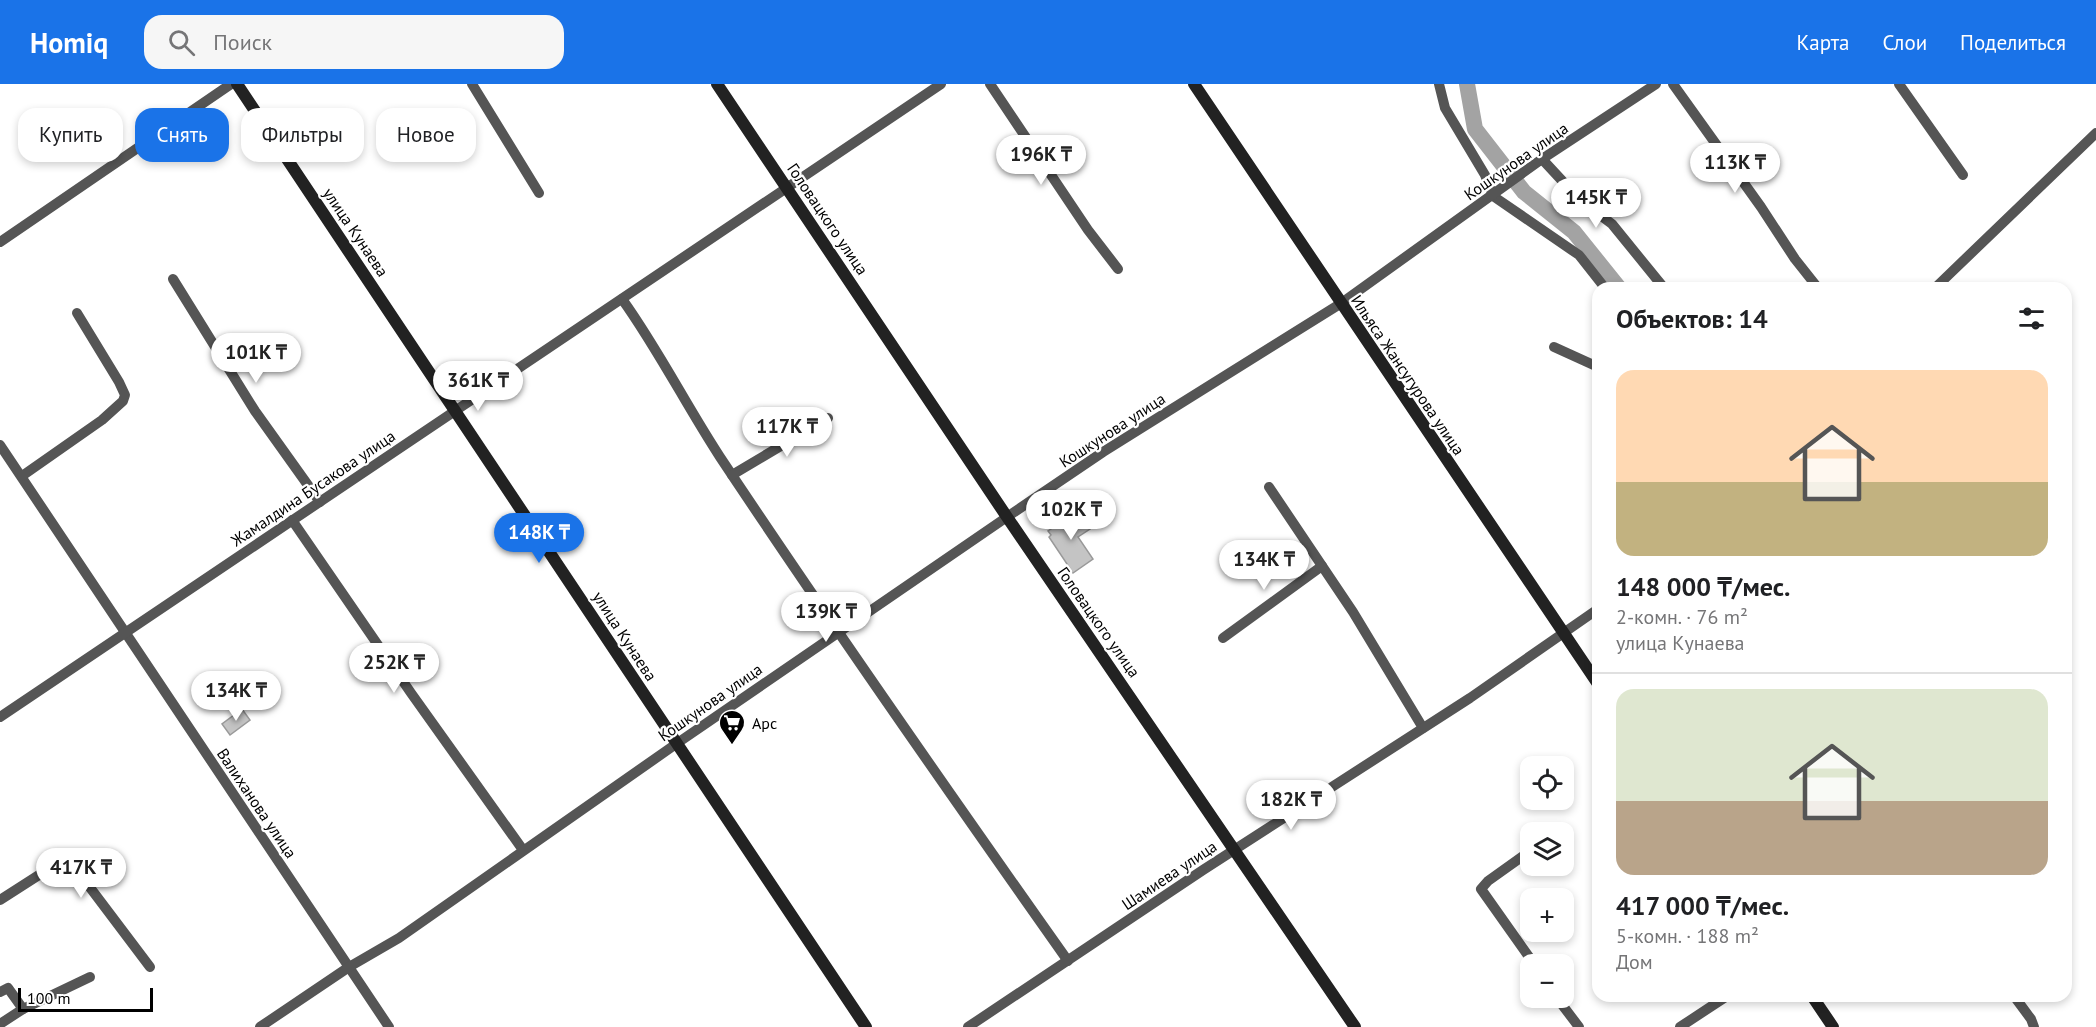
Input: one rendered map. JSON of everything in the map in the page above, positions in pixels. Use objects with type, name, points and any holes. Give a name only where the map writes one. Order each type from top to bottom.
[{"type":"street","points":[[0,242],[231,84]]},
{"type":"street","name":"улица Кунаева","points":[[237,84],[592,614],[675,744],[866,1027]]},
{"type":"street","points":[[472,84],[540,193]]},
{"type":"street","name":"Головацкого улица","points":[[717,84],[1007,517],[1356,1027]]},
{"type":"street","name":"Жамалдина Бусакова улица","points":[[0,717],[941,84]]},
{"type":"street","points":[[990,84],[1088,230],[1118,269]]},
{"type":"street","name":"Ильяса Жансугурова улица","points":[[1194,84],[1592,675]]},
{"type":"street","points":[[1439,84],[1445,108],[1498,193],[1579,255],[1600,282]]},
{"type":"street","name":"Кошкунова улица","points":[[260,1027],[349,967],[399,938],[523,849],[1007,517],[1103,453],[1340,304],[1498,193],[1542,159],[1656,84]]},
{"type":"street","points":[[1673,84],[1813,282]]},
{"type":"street","points":[[1899,84],[1963,175]]},
{"type":"street","points":[[1941,282],[2096,133]]},
{"type":"street","points":[[1542,159],[1580,200],[1612,224],[1659,282]]},
{"type":"street","points":[[173,279],[255,411],[320,502]]},
{"type":"street","points":[[622,299],[685,403],[837,633],[1068,961]]},
{"type":"street","points":[[22,477],[102,420],[123,401],[124,395],[119,382],[77,313]]},
{"type":"street","points":[[1554,347],[1592,364]]},
{"type":"street","points":[[732,475],[828,418]]},
{"type":"street","name":"Валиханова улица","points":[[0,445],[389,1027]]},
{"type":"street","points":[[1269,487],[1353,612],[1423,728]]},
{"type":"street","points":[[292,520],[411,693],[523,849]]},
{"type":"street","points":[[1223,638],[1322,566]]},
{"type":"street","name":"Шамиева улица","points":[[968,1027],[1236,849],[1470,698],[1592,613]]},
{"type":"street","points":[[0,900],[67,857],[150,967]]},
{"type":"street","points":[[1520,858],[1488,881],[1481,889],[1527,954]]},
{"type":"street","points":[[0,1024],[23,1009],[90,977]]},
{"type":"street","points":[[0,992],[8,988],[23,1009]]},
{"type":"street","points":[[1680,1027],[1718,1002]]},
{"type":"street","points":[[1816,1002],[1833,1027]]},
{"type":"street","points":[[2018,1002],[2034,1027]]},
{"type":"street","points":[[1565,1008],[1579,1027]]},
{"type":"building","points":[[1065,514],[1070,521],[1080,514],[1090,529],[1078,537],[1093,559],[1073,573],[1049,537],[1051,535],[1048,531],[1057,525],[1054,521]]},
{"type":"building","points":[[242,709],[250,720],[230,735],[222,724]]},
{"type":"waterway","points":[[1467,84],[1475,129],[1524,192],[1574,232],[1614,282]]},
{"type":"place","name":"Арс","points":[[732,746]]}]
